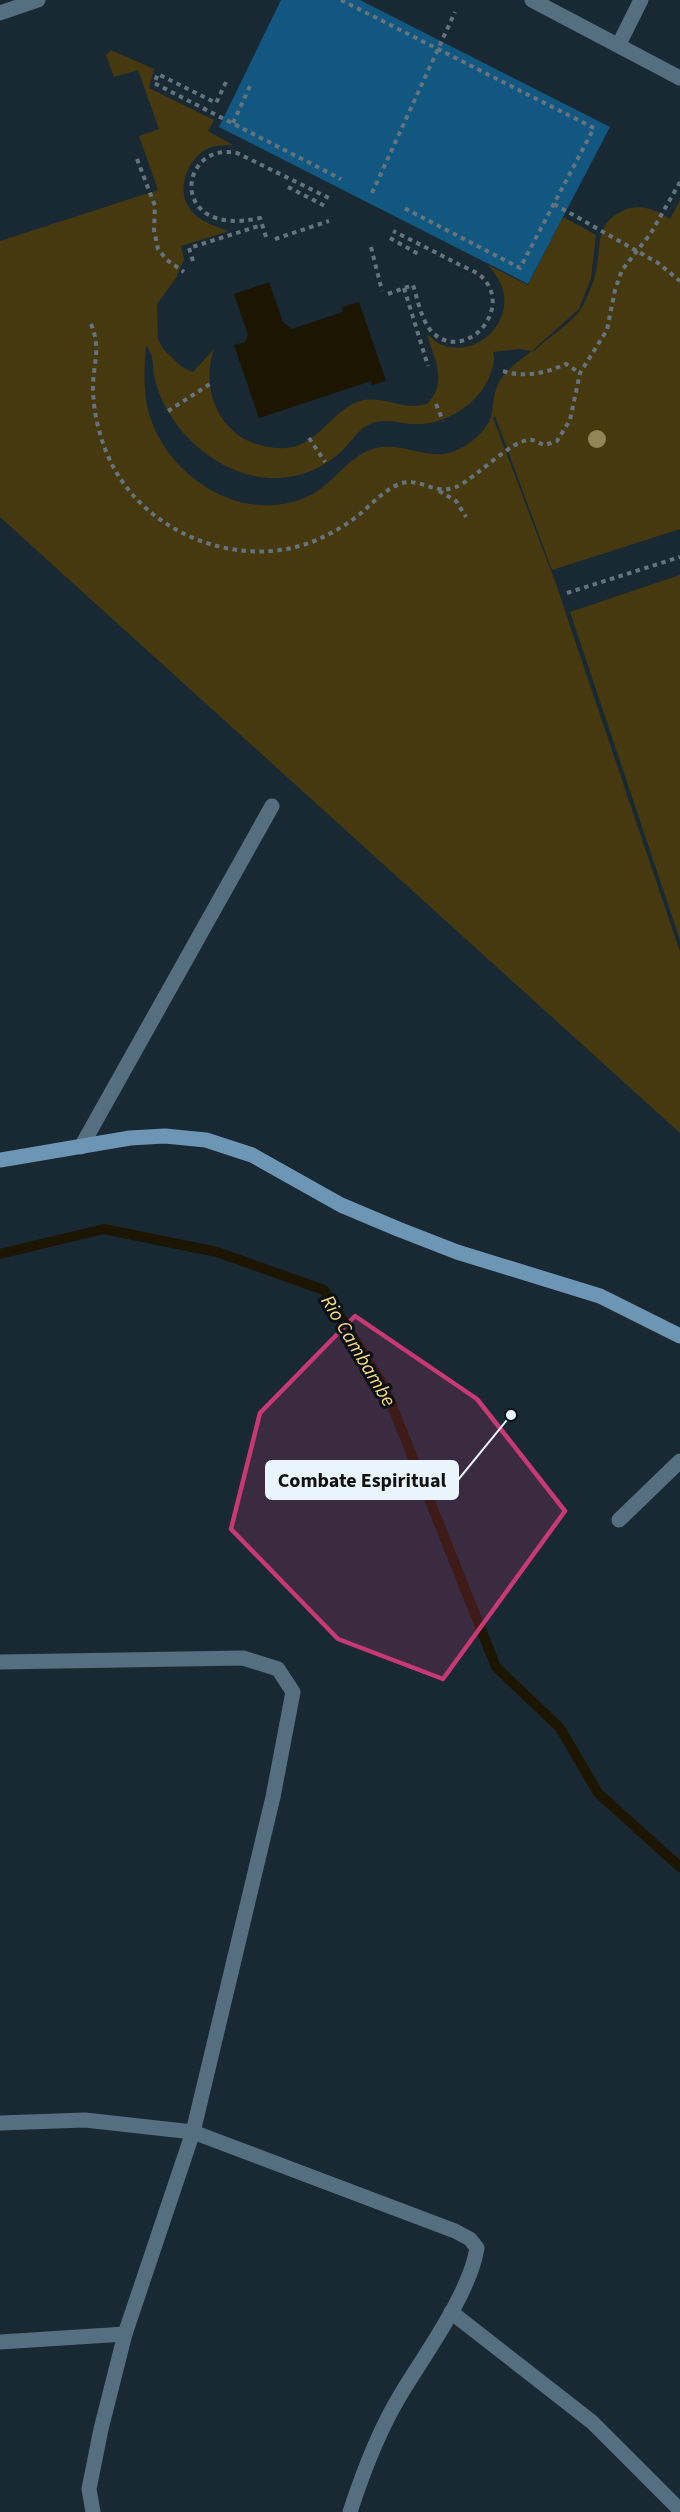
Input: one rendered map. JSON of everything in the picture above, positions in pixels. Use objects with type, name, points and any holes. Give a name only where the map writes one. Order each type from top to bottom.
[{"type":"street","points":[[0,13],[38,0]]},
{"type":"street","points":[[532,0],[680,78]]},
{"type":"street","points":[[619,44],[641,0]]},
{"type":"street","points":[[81,1147],[272,806]]},
{"type":"street","points":[[0,1160],[130,1138],[165,1136],[206,1140],[252,1155],[341,1205],[398,1229],[457,1252],[600,1296],[680,1336]]},
{"type":"street","points":[[619,1520],[680,1461]]},
{"type":"street","points":[[0,1662],[243,1658],[278,1669],[293,1692],[273,1797],[193,2132],[124,2334],[101,2429],[90,2489],[93,2512]]},
{"type":"street","points":[[0,2123],[85,2121],[193,2132],[455,2231],[470,2239],[477,2248],[476,2259],[451,2312],[399,2397],[374,2448],[350,2512]]},
{"type":"street","points":[[451,2312],[592,2422],[680,2510]]},
{"type":"street","points":[[0,2342],[124,2334]]},
{"type":"path","points":[[341,0],[594,128],[520,268],[404,208]]},
{"type":"path","points":[[372,193],[455,12]]},
{"type":"path","points":[[226,82],[216,103],[158,74],[154,83],[341,178]]},
{"type":"path","points":[[233,123],[250,86]]},
{"type":"path","points":[[267,237],[260,218],[226,221],[212,218],[196,204],[191,184],[203,160],[214,153],[225,150],[237,153],[331,199]]},
{"type":"path","points":[[137,159],[155,206],[154,230],[158,249],[167,260],[184,272]]},
{"type":"path","points":[[439,490],[455,488],[488,465],[498,455],[525,441],[533,440],[544,445],[557,441],[570,420],[580,373],[607,330],[615,290],[622,270],[651,232],[680,182]]},
{"type":"path","points":[[288,187],[327,207]]},
{"type":"path","points":[[554,204],[658,263],[680,281]]},
{"type":"path","points":[[275,239],[329,221]]},
{"type":"path","points":[[194,261],[189,248],[262,225]]},
{"type":"path","points":[[388,294],[413,285],[424,319],[431,331],[448,341],[459,341],[472,337],[482,330],[490,318],[494,301],[482,277],[393,231]]},
{"type":"path","points":[[390,238],[420,255]]},
{"type":"path","points":[[371,247],[382,291]]},
{"type":"path","points":[[404,288],[428,366]]},
{"type":"path","points":[[91,324],[97,348],[92,389],[102,440],[108,455],[116,472],[139,500],[175,530],[236,550],[265,552],[320,539],[356,517],[375,499],[398,484],[411,480],[439,490],[456,501],[466,518]]},
{"type":"path","points":[[503,371],[520,375],[536,374],[566,364],[580,373]]},
{"type":"path","points":[[168,411],[210,384]]},
{"type":"path","points":[[436,404],[443,421]]},
{"type":"path","points":[[309,438],[325,462]]},
{"type":"path","points":[[567,593],[680,557]]},
{"type":"highlighted area","points":[[355,1316],[477,1399],[565,1511],[443,1679],[338,1639],[231,1529],[260,1413]]},
{"type":"shaded area","points":[[111,50],[154,69],[149,88],[214,120],[208,131],[233,145],[215,146],[202,152],[187,172],[184,196],[190,210],[205,222],[229,231],[181,246],[184,259],[176,278],[157,304],[158,339],[163,349],[182,367],[193,372],[214,349],[210,365],[210,381],[212,397],[218,412],[238,435],[253,443],[277,448],[301,444],[317,434],[344,409],[360,401],[369,399],[411,406],[428,403],[437,386],[438,370],[427,334],[440,344],[456,348],[470,346],[492,332],[500,321],[504,308],[504,294],[499,280],[488,265],[528,285],[563,217],[596,235],[591,278],[579,309],[533,352],[581,309],[595,277],[602,232],[610,219],[627,209],[639,207],[655,211],[670,219],[680,200],[680,529],[552,570],[495,416],[493,418],[556,584],[680,952],[680,1133],[0,517],[0,241],[158,190],[139,136],[159,129],[138,70],[114,77],[106,55]],"holes":[[[146,346],[149,350],[155,380],[166,407],[193,443],[230,468],[245,474],[275,478],[290,477],[318,468],[344,449],[366,426],[375,422],[422,424],[457,413],[476,397],[489,378],[494,358],[493,352],[519,349],[532,351],[502,377],[496,390],[489,422],[468,444],[444,454],[388,447],[376,448],[356,458],[313,494],[278,505],[254,505],[230,499],[209,489],[172,457],[158,436],[147,406],[144,380]]]},
{"type":"shaded area","points":[[269,282],[283,322],[292,329],[343,312],[342,307],[359,302],[386,381],[372,385],[371,381],[259,418],[234,345],[245,342],[248,335],[234,294]]},
{"type":"shaded area","points":[[680,575],[680,940],[570,612]]},
{"type":"building","points":[[281,0],[360,0],[610,127],[528,284],[219,127]]},
{"type":"waterway","name":"Rio Cambambe","points":[[0,1254],[104,1229],[217,1252],[324,1290],[385,1388],[496,1667],[560,1728],[598,1793],[680,1867]]},
{"type":"place","name":"Combate Espiritual","points":[[511,1415]]}]
